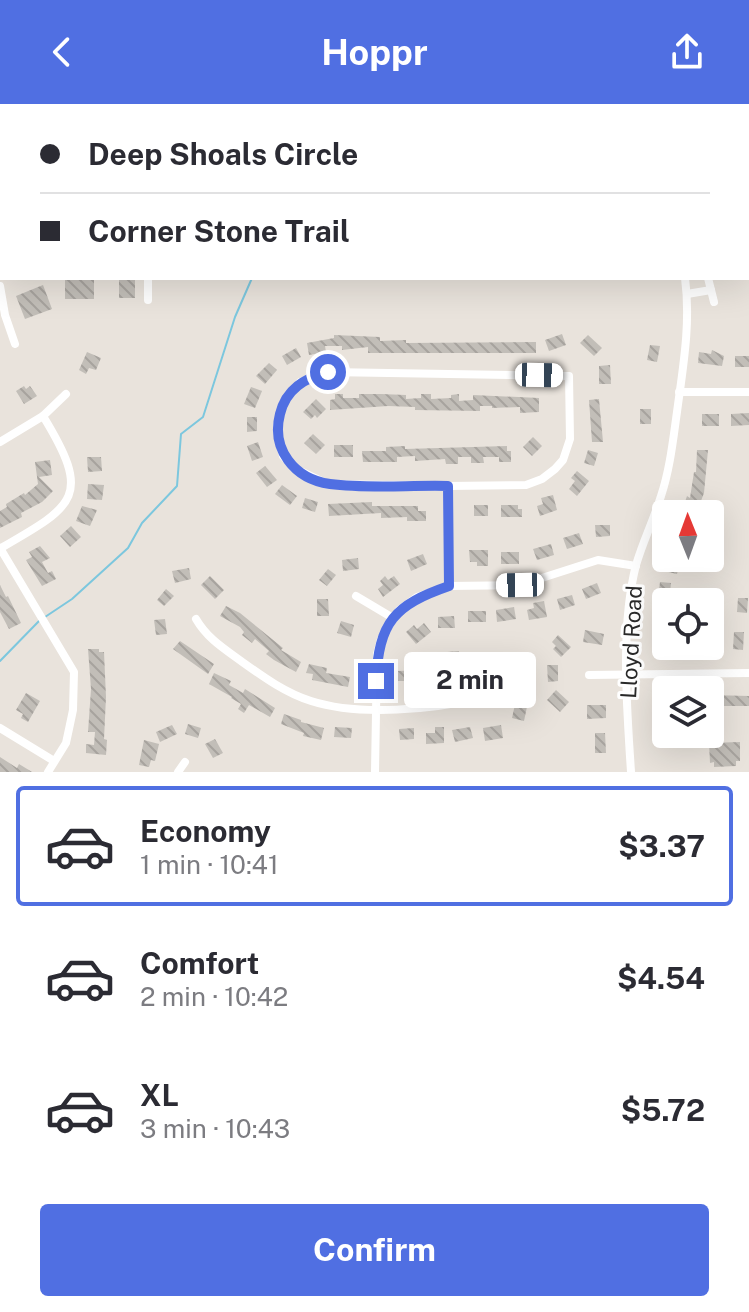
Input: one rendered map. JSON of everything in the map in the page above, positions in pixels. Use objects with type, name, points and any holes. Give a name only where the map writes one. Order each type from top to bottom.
[{"type":"street","points":[[148,280],[148,300]]},
{"type":"street","name":"Lloyd Road","points":[[631,772],[625,673],[636,566],[662,496],[669,467],[687,335],[685,280]]},
{"type":"street","points":[[708,280],[714,302]]},
{"type":"street","points":[[0,286],[5,315],[15,344]]},
{"type":"street","points":[[687,294],[711,290]]},
{"type":"street","points":[[328,372],[569,376],[570,439],[563,460],[555,469],[542,479],[526,485],[448,486],[328,484],[305,475],[283,456],[277,426],[283,403],[300,382],[328,372]]},
{"type":"street","points":[[679,392],[749,392]]},
{"type":"street","points":[[0,442],[43,416],[66,394]]},
{"type":"street","points":[[43,416],[64,450],[70,467],[68,496],[54,516],[0,548],[74,672],[73,710],[66,743],[48,772]]},
{"type":"street","points":[[448,486],[449,586]]},
{"type":"street","points":[[375,772],[377,654],[381,639],[393,618],[417,597],[449,586],[520,585],[598,560],[636,566]]},
{"type":"street","points":[[356,596],[393,618]]},
{"type":"street","points":[[196,619],[211,640],[284,689],[308,700],[332,706],[422,708],[483,698]]},
{"type":"street","points":[[589,675],[749,673]]},
{"type":"street","points":[[0,728],[54,761]]},
{"type":"street","points":[[178,772],[185,762]]},
{"type":"building","points":[[65,280],[94,280],[94,299],[65,299]]},
{"type":"building","points":[[119,280],[135,280],[135,298],[119,298]]},
{"type":"building","points":[[43,285],[52,309],[25,319],[16,296]]},
{"type":"building","points":[[562,334],[566,345],[549,351],[545,340]]},
{"type":"building","points":[[334,335],[380,337],[380,341],[406,340],[406,343],[536,342],[536,353],[368,353],[368,347],[342,350],[342,346],[325,346],[326,352],[309,355],[307,343],[334,338]]},
{"type":"building","points":[[588,335],[602,348],[594,356],[580,343]]},
{"type":"building","points":[[650,345],[660,346],[657,362],[647,360]]},
{"type":"building","points":[[296,348],[301,357],[287,365],[282,356]]},
{"type":"building","points":[[712,350],[724,356],[722,366],[698,363],[699,352],[711,354]]},
{"type":"building","points":[[87,352],[101,358],[96,370],[89,368],[86,374],[79,370]]},
{"type":"building","points":[[735,356],[749,356],[749,367],[735,367]]},
{"type":"building","points":[[269,363],[277,370],[265,384],[256,376]]},
{"type":"building","points":[[610,365],[611,384],[599,384],[599,366]]},
{"type":"building","points":[[24,386],[26,389],[30,386],[37,396],[24,404],[16,391]]},
{"type":"building","points":[[251,387],[262,391],[255,408],[244,404]]},
{"type":"building","points":[[335,394],[343,394],[343,398],[359,398],[359,394],[406,395],[406,399],[431,394],[431,399],[451,398],[451,395],[459,394],[459,401],[473,400],[473,395],[539,398],[539,412],[520,413],[520,407],[492,406],[480,406],[480,411],[415,410],[415,407],[388,406],[330,410],[330,400],[335,399]]},
{"type":"building","points":[[316,399],[326,409],[317,418],[315,415],[311,419],[303,412]]},
{"type":"building","points":[[599,399],[603,442],[592,442],[589,400]]},
{"type":"building","points":[[640,409],[651,409],[651,424],[640,424]]},
{"type":"building","points":[[749,413],[749,425],[731,426],[731,414]]},
{"type":"building","points":[[702,414],[719,414],[719,426],[702,426]]},
{"type":"building","points":[[247,417],[257,417],[257,431],[247,432]]},
{"type":"building","points":[[313,434],[325,445],[316,454],[304,443]]},
{"type":"building","points":[[533,437],[542,446],[532,456],[523,447]]},
{"type":"building","points":[[258,442],[263,457],[252,461],[247,446]]},
{"type":"building","points":[[334,445],[353,445],[353,457],[334,457]]},
{"type":"building","points":[[405,446],[405,449],[507,446],[507,451],[511,451],[511,462],[499,462],[499,457],[483,457],[484,463],[471,463],[471,457],[458,457],[458,464],[446,464],[445,459],[415,461],[415,456],[397,457],[397,462],[363,462],[362,451],[386,451],[386,447]]},
{"type":"building","points":[[588,450],[598,453],[594,466],[584,463]]},
{"type":"building","points":[[697,450],[708,450],[701,500],[686,500],[687,496],[690,498]]},
{"type":"building","points":[[87,457],[101,457],[102,471],[88,472]]},
{"type":"building","points":[[50,460],[52,475],[39,477],[53,491],[42,502],[21,513],[22,517],[0,528],[0,511],[7,507],[6,504],[25,495],[38,484],[35,462]]},
{"type":"building","points":[[265,466],[277,480],[267,487],[256,473]]},
{"type":"building","points":[[577,471],[589,481],[577,496],[569,489],[575,481],[571,478]]},
{"type":"building","points":[[88,484],[104,485],[102,500],[87,499]]},
{"type":"building","points":[[282,485],[297,496],[290,505],[275,494]]},
{"type":"building","points":[[553,495],[557,510],[540,516],[537,506],[543,504],[541,498]]},
{"type":"building","points":[[305,498],[318,502],[315,512],[302,508]]},
{"type":"building","points":[[372,502],[372,506],[418,506],[418,511],[426,511],[426,521],[407,521],[407,517],[381,518],[381,513],[329,516],[328,504]]},
{"type":"building","points":[[474,505],[488,505],[488,516],[474,516]]},
{"type":"building","points":[[501,505],[518,505],[518,509],[522,509],[522,517],[501,517]]},
{"type":"building","points":[[82,506],[97,510],[90,526],[76,521]]},
{"type":"building","points":[[595,525],[610,525],[610,536],[596,537]]},
{"type":"building","points":[[71,526],[81,537],[70,547],[60,536]]},
{"type":"building","points":[[579,533],[583,544],[567,549],[563,538]]},
{"type":"building","points":[[551,544],[554,555],[537,560],[533,549]]},
{"type":"building","points":[[40,546],[50,558],[42,562],[56,579],[42,586],[26,560],[32,557],[29,552]]},
{"type":"building","points":[[469,550],[488,550],[488,566],[470,562]]},
{"type":"building","points":[[501,552],[519,552],[519,564],[501,564]]},
{"type":"building","points":[[423,554],[427,564],[411,571],[407,560]]},
{"type":"building","points":[[358,558],[359,569],[343,571],[342,560]]},
{"type":"building","points":[[189,568],[191,579],[175,583],[172,571]]},
{"type":"building","points":[[328,569],[336,575],[327,586],[319,580]]},
{"type":"building","points":[[210,576],[224,590],[215,599],[201,585]]},
{"type":"building","points":[[385,576],[388,580],[394,576],[400,584],[383,597],[378,589],[383,585],[380,581]]},
{"type":"building","points":[[660,582],[671,583],[670,588],[659,588]]},
{"type":"building","points":[[597,583],[601,593],[586,599],[582,589]]},
{"type":"building","points":[[0,585],[21,623],[9,629],[0,612]]},
{"type":"building","points":[[166,589],[174,596],[164,606],[157,600]]},
{"type":"building","points":[[572,595],[575,605],[560,610],[557,599]]},
{"type":"building","points":[[738,598],[748,598],[747,613],[737,612]]},
{"type":"building","points":[[317,599],[328,599],[329,616],[317,616]]},
{"type":"building","points":[[544,601],[547,617],[529,620],[527,610],[534,608],[533,603]]},
{"type":"building","points":[[226,606],[240,613],[283,648],[281,650],[301,662],[296,672],[274,660],[255,639],[252,643],[242,635],[244,632],[240,627],[220,616]]},
{"type":"building","points":[[514,607],[516,619],[497,622],[496,610]]},
{"type":"building","points":[[468,611],[486,611],[486,622],[468,622]]},
{"type":"building","points":[[454,616],[455,628],[438,628],[438,617]]},
{"type":"building","points":[[165,619],[167,634],[156,635],[154,620]]},
{"type":"building","points":[[341,621],[354,625],[351,637],[337,633]]},
{"type":"building","points":[[424,623],[431,632],[416,644],[406,632],[414,625],[417,629]]},
{"type":"building","points":[[585,630],[604,634],[602,645],[583,642]]},
{"type":"building","points":[[734,632],[744,632],[743,650],[733,649]]},
{"type":"building","points":[[558,635],[571,647],[561,657],[553,649],[556,646],[552,642]]},
{"type":"building","points":[[180,641],[214,664],[208,674],[173,649]]},
{"type":"building","points":[[88,649],[104,652],[106,755],[86,753],[86,744],[94,745],[95,732],[88,732],[91,689]]},
{"type":"building","points":[[459,651],[459,657],[491,656],[492,667],[466,667],[466,672],[447,670],[447,652]]},
{"type":"building","points":[[511,662],[524,675],[517,682],[513,677],[509,681],[500,673]]},
{"type":"building","points":[[309,664],[327,668],[326,673],[350,677],[348,687],[312,680],[313,674],[306,673]]},
{"type":"building","points":[[547,665],[558,665],[558,681],[548,682]]},
{"type":"building","points":[[424,667],[441,667],[441,683],[417,679],[417,686],[405,686],[405,681],[397,681],[397,671],[424,670]]},
{"type":"building","points":[[214,673],[231,681],[229,685],[243,693],[245,689],[275,708],[270,717],[249,705],[244,713],[238,709],[241,704],[209,684]]},
{"type":"building","points":[[556,690],[569,702],[560,712],[547,700]]},
{"type":"building","points":[[26,693],[40,701],[28,722],[16,710]]},
{"type":"building","points":[[724,695],[749,696],[749,706],[724,706]]},
{"type":"building","points":[[516,700],[528,702],[524,721],[512,718]]},
{"type":"building","points":[[587,705],[606,705],[606,718],[587,719]]},
{"type":"building","points":[[284,714],[324,728],[321,740],[303,736],[304,733],[281,724]]},
{"type":"building","points":[[188,724],[201,728],[198,738],[185,734]]},
{"type":"building","points":[[172,725],[177,734],[160,742],[156,732]]},
{"type":"building","points":[[501,725],[503,738],[485,741],[483,728]]},
{"type":"building","points":[[335,727],[352,728],[351,738],[334,737]]},
{"type":"building","points":[[435,727],[444,727],[444,743],[426,744],[426,733],[435,733]]},
{"type":"building","points":[[470,727],[473,738],[455,742],[452,730]]},
{"type":"building","points":[[414,728],[414,739],[400,740],[399,729]]},
{"type":"building","points":[[595,733],[605,733],[606,753],[595,753]]},
{"type":"building","points":[[215,739],[223,753],[213,758],[205,744]]},
{"type":"building","points":[[144,740],[159,744],[155,761],[151,760],[149,767],[139,765]]},
{"type":"building","points":[[740,742],[740,761],[736,761],[736,766],[714,767],[714,762],[710,763],[709,748],[724,748],[724,743]]},
{"type":"building","points":[[0,757],[17,768],[19,764],[32,772],[0,772]]},
{"type":"waterway","points":[[45,617],[72,599],[128,548],[142,523],[177,486],[181,434],[203,417],[235,317],[251,280]]},
{"type":"waterway","points":[[0,661],[40,620]]},
{"type":"route","points":[[328,372],[300,382],[283,403],[277,426],[279,441],[283,456],[294,468],[328,484],[448,486],[449,586],[417,597],[399,610],[381,639],[376,681]]}]
